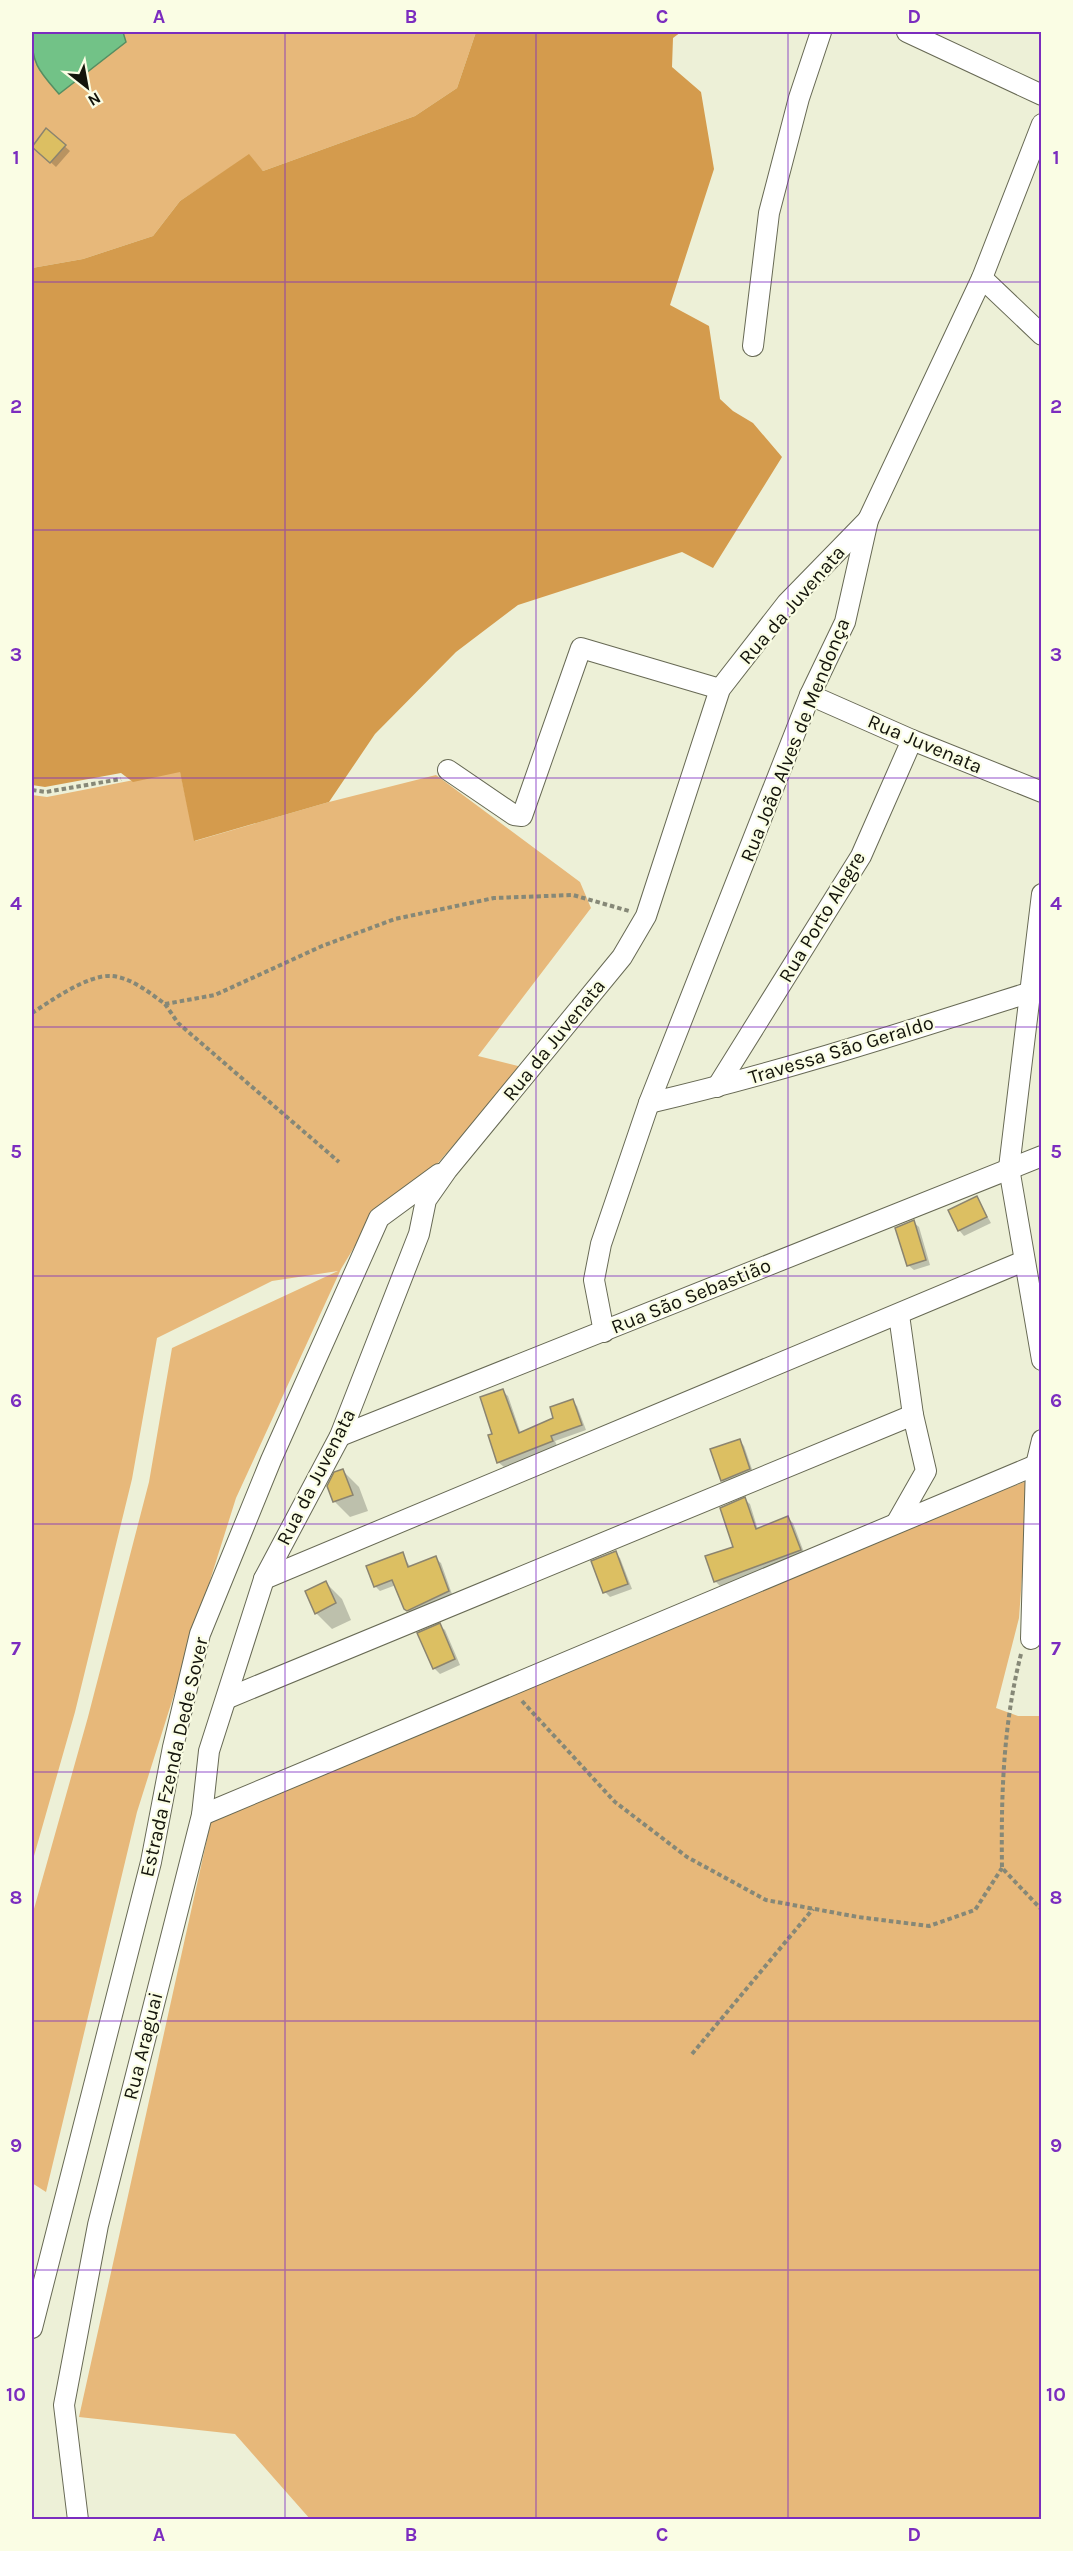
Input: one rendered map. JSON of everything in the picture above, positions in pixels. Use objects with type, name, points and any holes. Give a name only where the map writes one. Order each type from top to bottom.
[{"type":"street","points":[[753,346],[769,213],[799,98],[821,32]]},
{"type":"street","points":[[907,32],[1041,95]]},
{"type":"street","name":"Rua João Alves de Mendonça","points":[[603,1332],[594,1281],[601,1244],[649,1103],[810,695],[845,622],[868,520],[982,278],[1041,124]]},
{"type":"street","points":[[982,278],[1041,335]]},
{"type":"street","name":"Rua da Juvenata","points":[[264,1579],[340,1436],[419,1234],[426,1200],[447,1170],[622,957],[646,916],[720,689],[787,603],[868,520]]},
{"type":"street","points":[[448,770],[514,815],[522,816],[581,648],[720,689]]},
{"type":"street","name":"Rua Juvenata","points":[[810,695],[912,740],[1041,792]]},
{"type":"street","name":"Rua Porto Alegre","points":[[717,1087],[861,856],[912,740]]},
{"type":"street","points":[[1041,894],[1037,971],[1031,992],[1009,1168],[1041,1360]]},
{"type":"street","name":"Travessa São Geraldo","points":[[649,1103],[717,1087],[1031,992]]},
{"type":"street","name":"Rua São Sebastião","points":[[340,1436],[1041,1156]]},
{"type":"street","name":"Estrada Fzenda Dede Sover","points":[[32,2328],[151,1862],[173,1747],[200,1634],[271,1460],[379,1218],[424,1183],[447,1170]]},
{"type":"street","points":[[264,1579],[1024,1261]]},
{"type":"street","points":[[897,1522],[926,1471],[913,1415],[899,1315]]},
{"type":"street","points":[[228,1698],[913,1415]]},
{"type":"street","points":[[1038,1638],[1036,1465],[1041,1440]]},
{"type":"street","points":[[201,1815],[1036,1465]]},
{"type":"street","name":"Rua Araguai","points":[[78,2520],[64,2405],[98,2225],[201,1815],[209,1751],[228,1698],[264,1579]]},
{"type":"path","points":[[32,790],[46,792],[122,779]]},
{"type":"path","points":[[165,1004],[215,995],[322,946],[395,920],[494,898],[573,895],[646,916]]},
{"type":"path","points":[[32,1013],[82,984],[111,976],[141,986],[165,1004],[177,1023],[339,1162]]},
{"type":"path","points":[[508,1687],[615,1802],[687,1857],[766,1900],[929,1926],[975,1910],[1002,1868],[1001,1796],[1009,1704],[1021,1655],[1038,1638]]},
{"type":"path","points":[[1002,1868],[1041,1910]]},
{"type":"path","points":[[692,2054],[814,1909]]},
{"type":"shaded area","points":[[32,32],[476,32],[457,88],[415,116],[263,171],[249,155],[180,201],[153,236],[83,259],[32,268]]},
{"type":"shaded area","points":[[123,32],[126,42],[59,94],[35,60],[32,33]]},
{"type":"shaded area","points":[[476,32],[681,32],[673,38],[672,67],[701,92],[714,169],[670,305],[709,326],[720,399],[733,411],[753,423],[782,457],[713,568],[682,552],[518,605],[456,652],[375,734],[329,802],[194,841],[180,772],[133,782],[121,773],[45,787],[32,785],[32,268],[83,259],[153,236],[180,201],[249,154],[263,171],[415,116],[457,88]]},
{"type":"shaded area","points":[[180,771],[195,841],[329,802],[436,775],[580,882],[591,908],[478,1056],[522,1067],[437,1164],[373,1216],[341,1269],[236,1498],[137,1812],[46,2192],[32,2183],[32,1916],[88,1717],[149,1482],[172,1348],[338,1271],[272,1281],[157,1338],[132,1479],[75,1712],[32,1863],[32,795],[47,797]]},
{"type":"shaded area","points":[[1029,1480],[1019,1618],[996,1708],[1018,1716],[1041,1716],[1041,2519],[310,2519],[235,2434],[79,2417],[211,1821],[775,1581]]},
{"type":"building","points":[[46,128],[66,145],[50,163],[32,147]]},
{"type":"building","points":[[977,1196],[987,1217],[958,1231],[948,1210]]},
{"type":"building","points":[[914,1220],[926,1260],[907,1266],[895,1228]]},
{"type":"building","points":[[503,1389],[519,1433],[553,1418],[550,1407],[573,1399],[582,1425],[551,1436],[553,1441],[497,1463],[488,1435],[492,1434],[480,1397]]},
{"type":"building","points":[[740,1439],[750,1469],[721,1481],[710,1449]]},
{"type":"building","points":[[343,1469],[353,1495],[333,1502],[327,1486],[334,1472]]},
{"type":"building","points":[[745,1497],[756,1529],[788,1516],[801,1550],[714,1582],[705,1556],[733,1547],[720,1508]]},
{"type":"building","points":[[616,1551],[628,1584],[603,1593],[591,1561]]},
{"type":"building","points":[[403,1552],[408,1567],[436,1556],[449,1591],[407,1611],[404,1609],[392,1580],[374,1587],[366,1566]]},
{"type":"building","points":[[326,1581],[336,1603],[315,1614],[305,1591]]},
{"type":"building","points":[[440,1623],[455,1659],[433,1669],[417,1633]]}]
